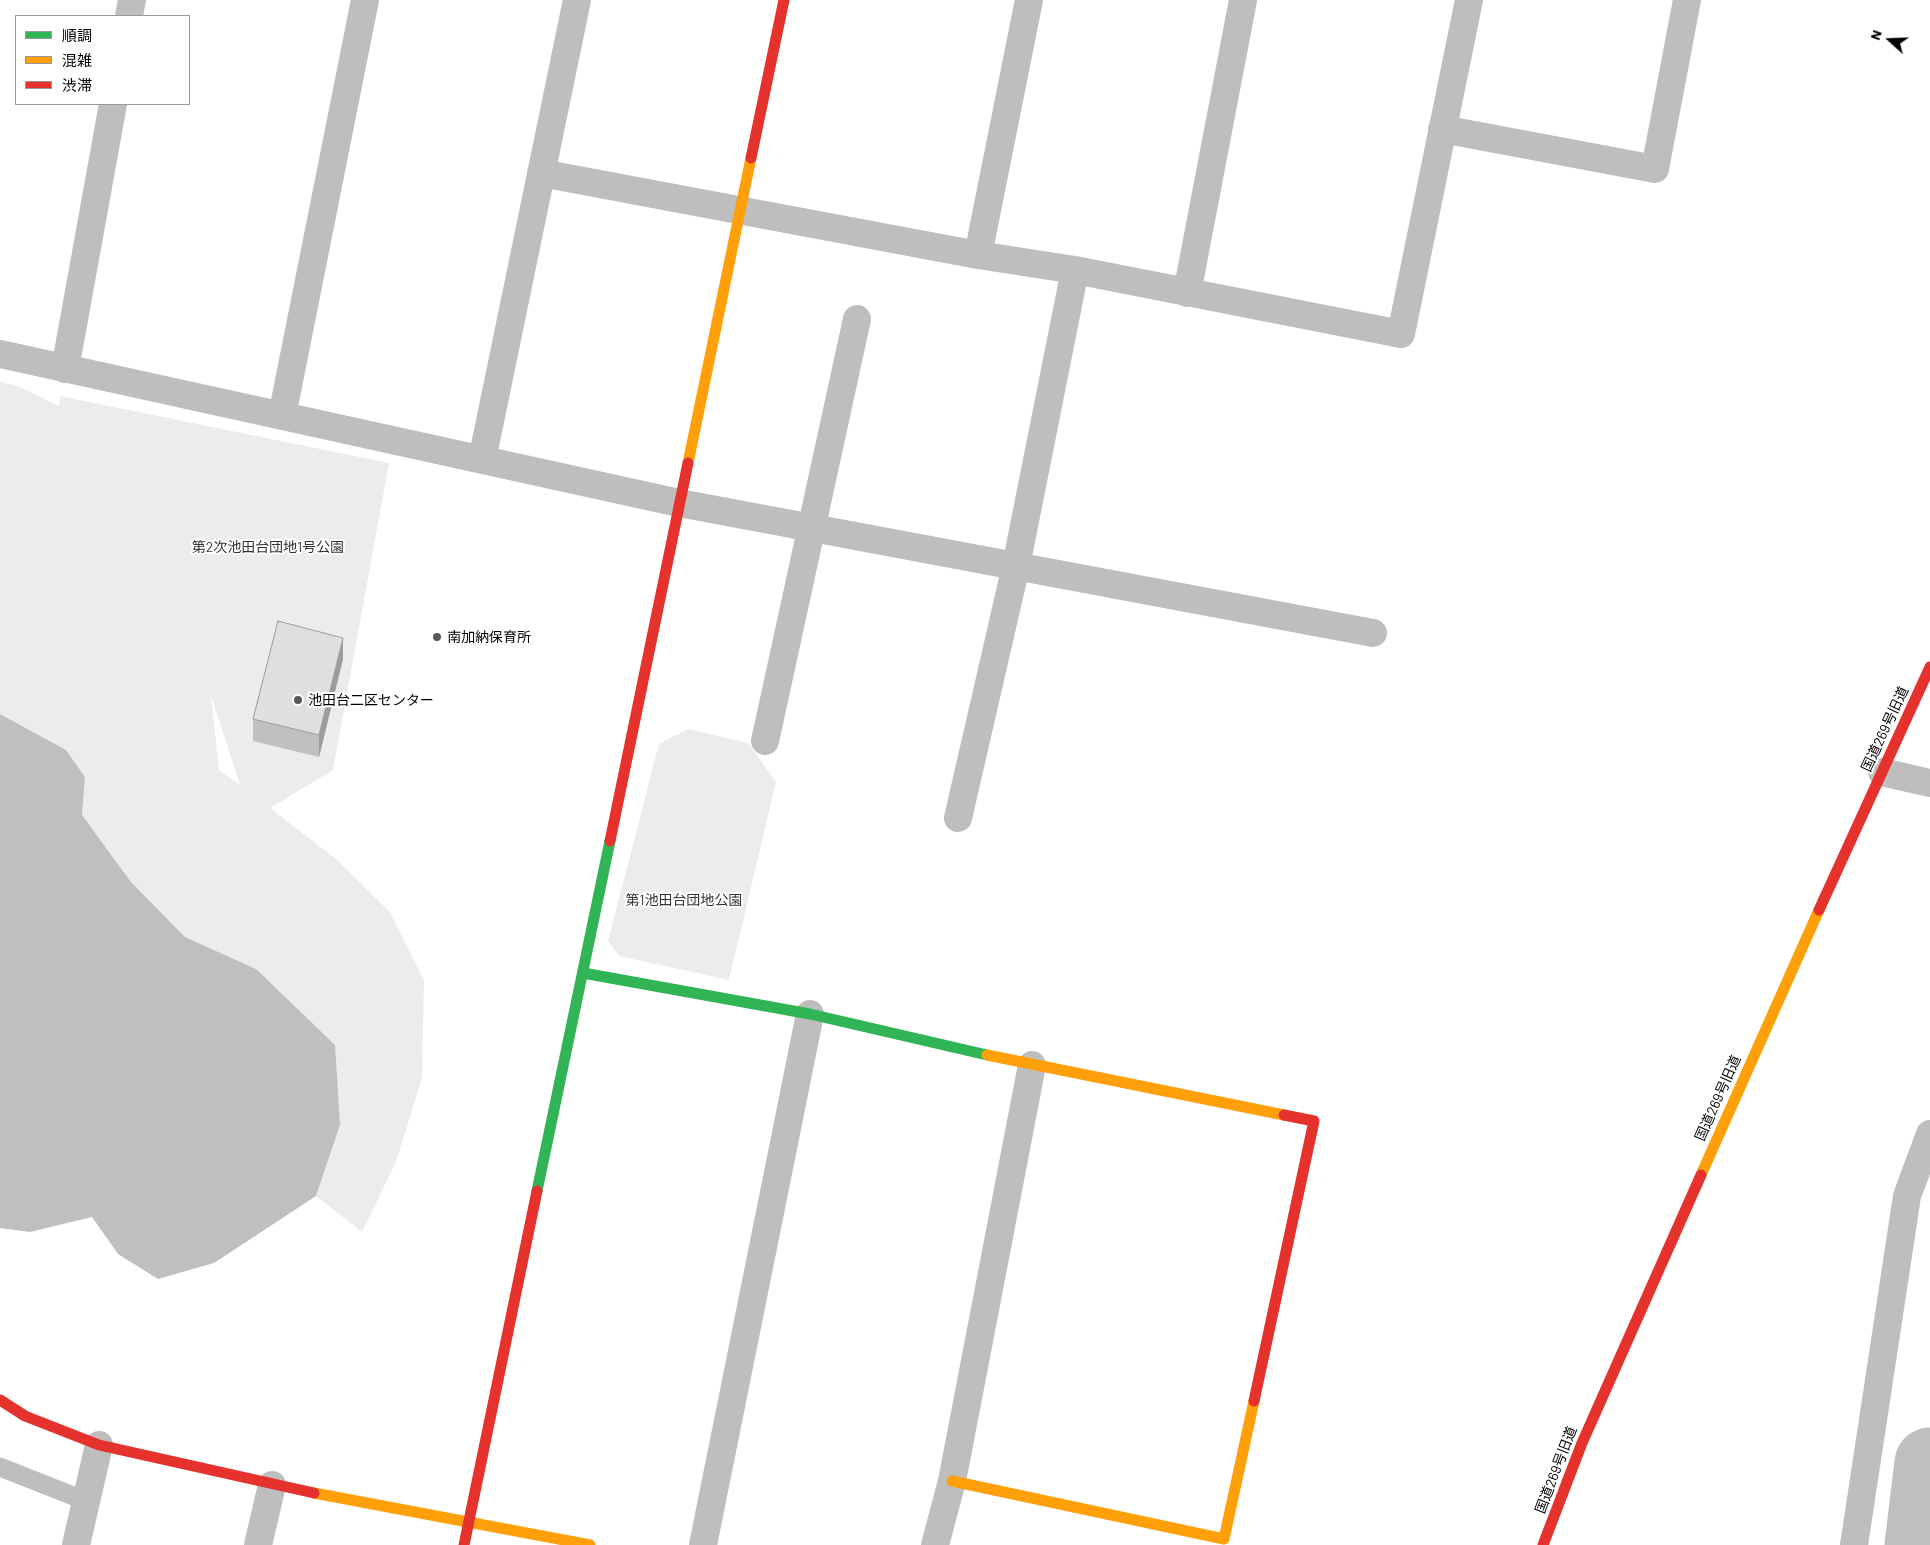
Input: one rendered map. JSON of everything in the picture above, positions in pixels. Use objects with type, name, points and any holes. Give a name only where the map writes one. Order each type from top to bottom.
[{"type":"street","points":[[129,15],[132,0]]},
{"type":"street","points":[[282,416],[365,0]]},
{"type":"street","points":[[482,460],[577,0]]},
{"type":"street","points":[[464,1545],[784,0]]},
{"type":"street","points":[[978,255],[1029,0]]},
{"type":"street","points":[[1186,294],[1244,0]]},
{"type":"street","points":[[541,173],[978,255],[1075,270],[1186,294],[1401,334],[1468,0]]},
{"type":"street","points":[[1442,129],[1655,170],[1686,0]]},
{"type":"street","points":[[64,368],[113,105]]},
{"type":"street","points":[[958,818],[1016,566],[1075,270]]},
{"type":"street","points":[[765,741],[857,319]]},
{"type":"street","points":[[0,354],[679,503],[1373,633]]},
{"type":"street","name":"国道269号旧道","points":[[1543,1545],[1582,1443],[1802,947],[1930,667]]},
{"type":"street","points":[[1882,772],[1930,783]]},
{"type":"street","points":[[583,973],[810,1014],[1032,1065],[1314,1121],[1224,1539],[952,1481]]},
{"type":"street","points":[[703,1545],[810,1014]]},
{"type":"street","points":[[935,1545],[952,1481],[1032,1065]]},
{"type":"street","points":[[1854,1545],[1907,1196],[1930,1134]]},
{"type":"street","points":[[0,1400],[25,1416],[99,1446],[272,1485],[590,1545]]},
{"type":"street","points":[[76,1545],[99,1446]]},
{"type":"street","points":[[258,1545],[272,1485]]},
{"type":"lane","points":[[0,1467],[86,1500]]},
{"type":"green space","name":"第2次池田台団地1号公園","points":[[0,382],[18,386],[59,406],[60,396],[389,463],[333,770],[270,808],[336,859],[390,912],[424,980],[422,1078],[396,1162],[362,1232],[316,1196],[340,1125],[256,969],[185,937],[131,882],[82,815],[85,777],[66,750],[0,714]],"holes":[[[211,695],[240,785],[219,770]]]},
{"type":"green space","name":"第1池田台団地公園","points":[[688,729],[748,743],[776,782],[729,980],[619,956],[608,941],[659,744]]},
{"type":"shaded area","points":[[0,714],[66,750],[85,777],[82,815],[131,882],[185,937],[256,969],[335,1045],[340,1125],[316,1196],[214,1263],[158,1279],[118,1254],[92,1217],[30,1232],[0,1228]]},
{"type":"building","name":"池田台二区センター","points":[[278,621],[343,638],[319,735],[253,719]]},
{"type":"waterway","points":[[1920,1545],[1930,1463]]},
{"type":"traffic: fast","points":[[537,1191],[610,841]]},
{"type":"traffic: fast","points":[[583,973],[810,1014],[987,1055]]},
{"type":"traffic: slow","points":[[688,463],[751,158]]},
{"type":"traffic: slow","points":[[1701,1175],[1819,910]]},
{"type":"traffic: slow","points":[[987,1055],[1284,1115]]},
{"type":"traffic: slow","points":[[952,1481],[1224,1539],[1254,1401]]},
{"type":"traffic: slow","points":[[314,1493],[590,1545]]},
{"type":"traffic: jam","points":[[751,158],[784,0]]},
{"type":"traffic: jam","points":[[610,841],[688,463]]},
{"type":"traffic: jam","points":[[1819,910],[1930,667]]},
{"type":"traffic: jam","points":[[1254,1401],[1314,1121],[1284,1115]]},
{"type":"traffic: jam","points":[[1543,1545],[1582,1443],[1701,1175]]},
{"type":"traffic: jam","points":[[464,1545],[537,1191]]},
{"type":"traffic: jam","points":[[0,1400],[25,1416],[99,1445],[314,1493]]},
{"type":"place","name":"南加納保育所","points":[[437,637]]},
{"type":"place","name":"池田台二区センター","points":[[298,700]]}]
